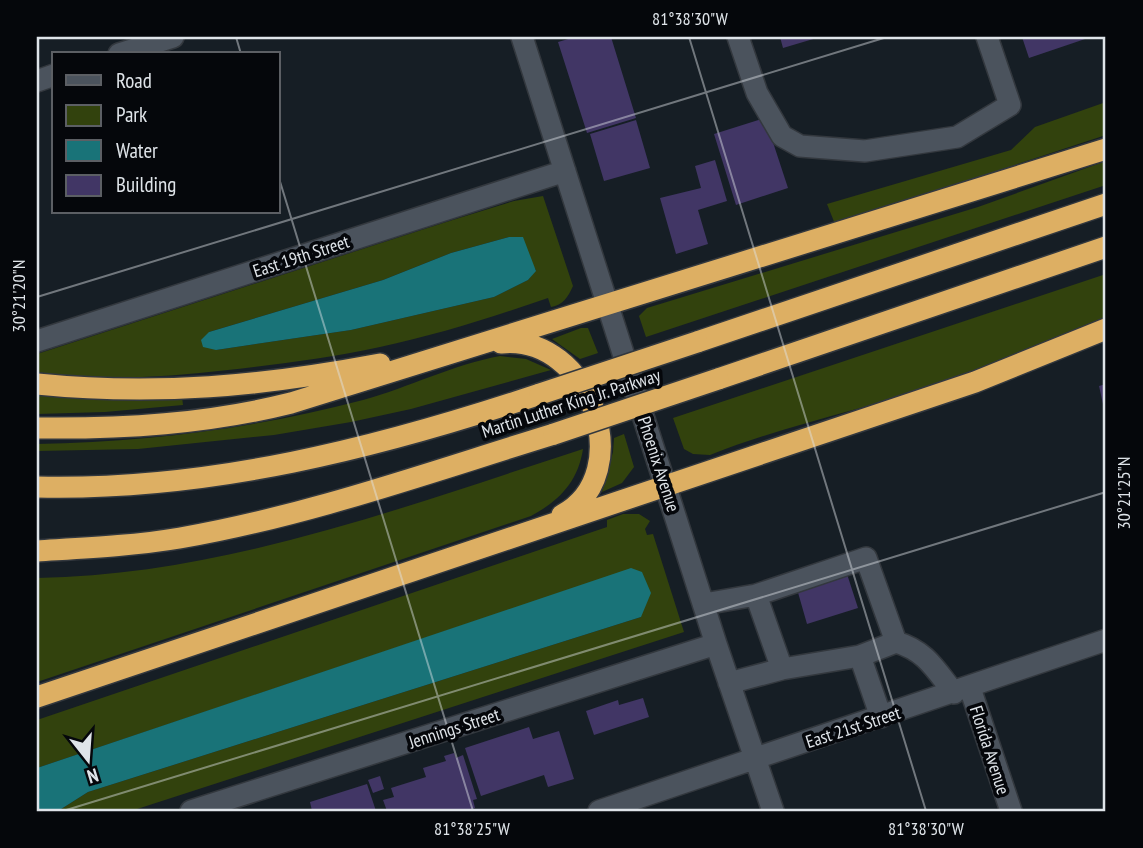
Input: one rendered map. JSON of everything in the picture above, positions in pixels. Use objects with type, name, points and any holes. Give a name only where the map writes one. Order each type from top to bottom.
[{"type":"highway","points":[[37,428],[137,427],[212,419],[291,403],[1106,149]]},
{"type":"highway","name":"Martin Luther King Jr. Parkway","points":[[37,487],[139,484],[244,471],[369,447],[446,425],[1106,204]]},
{"type":"highway","name":"Martin Luther King Jr. Parkway","points":[[37,551],[141,544],[258,522],[374,490],[554,434],[1106,247]]},
{"type":"highway","points":[[37,697],[975,382],[1106,329]]},
{"type":"highway","points":[[37,384],[129,389],[214,388],[315,376],[515,341],[541,349],[561,360],[578,378],[592,401],[599,431],[599,453],[594,479],[586,495],[574,508],[529,532]]},
{"type":"street","points":[[125,52],[173,37]]},
{"type":"street","name":"Phoenix Avenue","points":[[522,37],[716,644],[773,811]]},
{"type":"street","points":[[738,37],[757,93],[782,135],[800,146],[864,150],[957,137],[1010,105],[987,37]]},
{"type":"street","name":"East 19th Street","points":[[37,341],[565,171]]},
{"type":"street","points":[[704,604],[756,595],[866,558],[896,642],[860,656],[782,669],[729,683]]},
{"type":"street","points":[[756,595],[782,669]]},
{"type":"street","name":"East 21st Street","points":[[599,811],[1106,640]]},
{"type":"street","name":"Florida Avenue","points":[[896,642],[915,648],[962,690],[1011,811]]},
{"type":"street","name":"Jennings Street","points":[[191,811],[716,644]]},
{"type":"street","points":[[860,656],[881,717]]},
{"type":"green space","points":[[1106,102],[1106,135],[835,224],[827,204],[1011,150],[1035,127]]},
{"type":"green space","points":[[1106,161],[1106,185],[646,337],[639,316],[647,308],[978,207]]},
{"type":"green space","points":[[543,196],[573,286],[565,300],[555,306],[551,307],[548,298],[401,342],[266,365],[180,375],[132,377],[84,377],[37,372],[37,354],[514,201]],"holes":[[[509,237],[536,270],[528,280],[494,297],[351,330],[216,350],[209,332],[383,280],[451,253]]]},
{"type":"green space","points":[[1106,274],[1106,317],[1004,361],[942,384],[767,435],[710,455],[693,454],[684,449],[673,418]]},
{"type":"green space","points":[[588,328],[598,353],[580,359],[552,339]]},
{"type":"green space","points":[[500,356],[526,359],[551,370],[411,409],[274,435],[138,449],[37,451],[37,444],[161,437],[242,426],[323,410],[363,400],[465,365]]},
{"type":"green space","points":[[37,393],[182,397],[183,405],[105,412],[37,414]]},
{"type":"green space","points":[[624,434],[634,467],[622,483],[602,492],[614,438]]},
{"type":"green space","points":[[583,449],[577,471],[566,489],[550,504],[531,516],[37,682],[37,578],[107,574],[177,565],[246,551],[382,514]]},
{"type":"green space","points":[[623,514],[639,514],[650,521],[645,529],[647,535],[653,534],[684,632],[131,811],[58,811],[88,792],[641,617],[631,569],[37,768],[37,720],[607,527],[607,520]]},
{"type":"water","points":[[509,237],[523,237],[536,271],[528,280],[494,297],[351,330],[216,350],[203,347],[201,340],[209,332],[383,280],[451,253]]},
{"type":"water","points":[[631,568],[642,572],[651,593],[641,617],[88,792],[58,811],[37,811],[37,768]]},
{"type":"building","points":[[575,37],[611,37],[636,118],[587,133],[558,42]]},
{"type":"building","points":[[780,37],[820,37],[783,48]]},
{"type":"building","points":[[1022,37],[1091,37],[1029,58]]},
{"type":"building","points":[[765,118],[788,188],[736,205],[714,134]]},
{"type":"building","points":[[636,120],[650,168],[604,181],[590,134]]},
{"type":"building","points":[[715,160],[727,201],[698,210],[708,244],[676,254],[660,198],[701,188],[695,166]]},
{"type":"building","points":[[1106,384],[1106,413],[1105,413],[1099,386]]},
{"type":"building","points":[[847,574],[858,608],[807,624],[797,589]]},
{"type":"building","points":[[643,698],[649,717],[594,735],[586,711],[618,700],[619,705]]},
{"type":"building","points":[[529,727],[533,739],[559,731],[574,779],[548,787],[544,775],[481,796],[465,748]]},
{"type":"building","points":[[454,753],[456,758],[463,755],[477,799],[473,800],[475,808],[466,811],[387,811],[383,800],[394,797],[391,788],[426,777],[423,768],[446,761],[444,756]]},
{"type":"building","points":[[380,776],[384,789],[373,793],[368,780]]},
{"type":"building","points":[[367,784],[376,811],[312,811],[310,802]]}]
